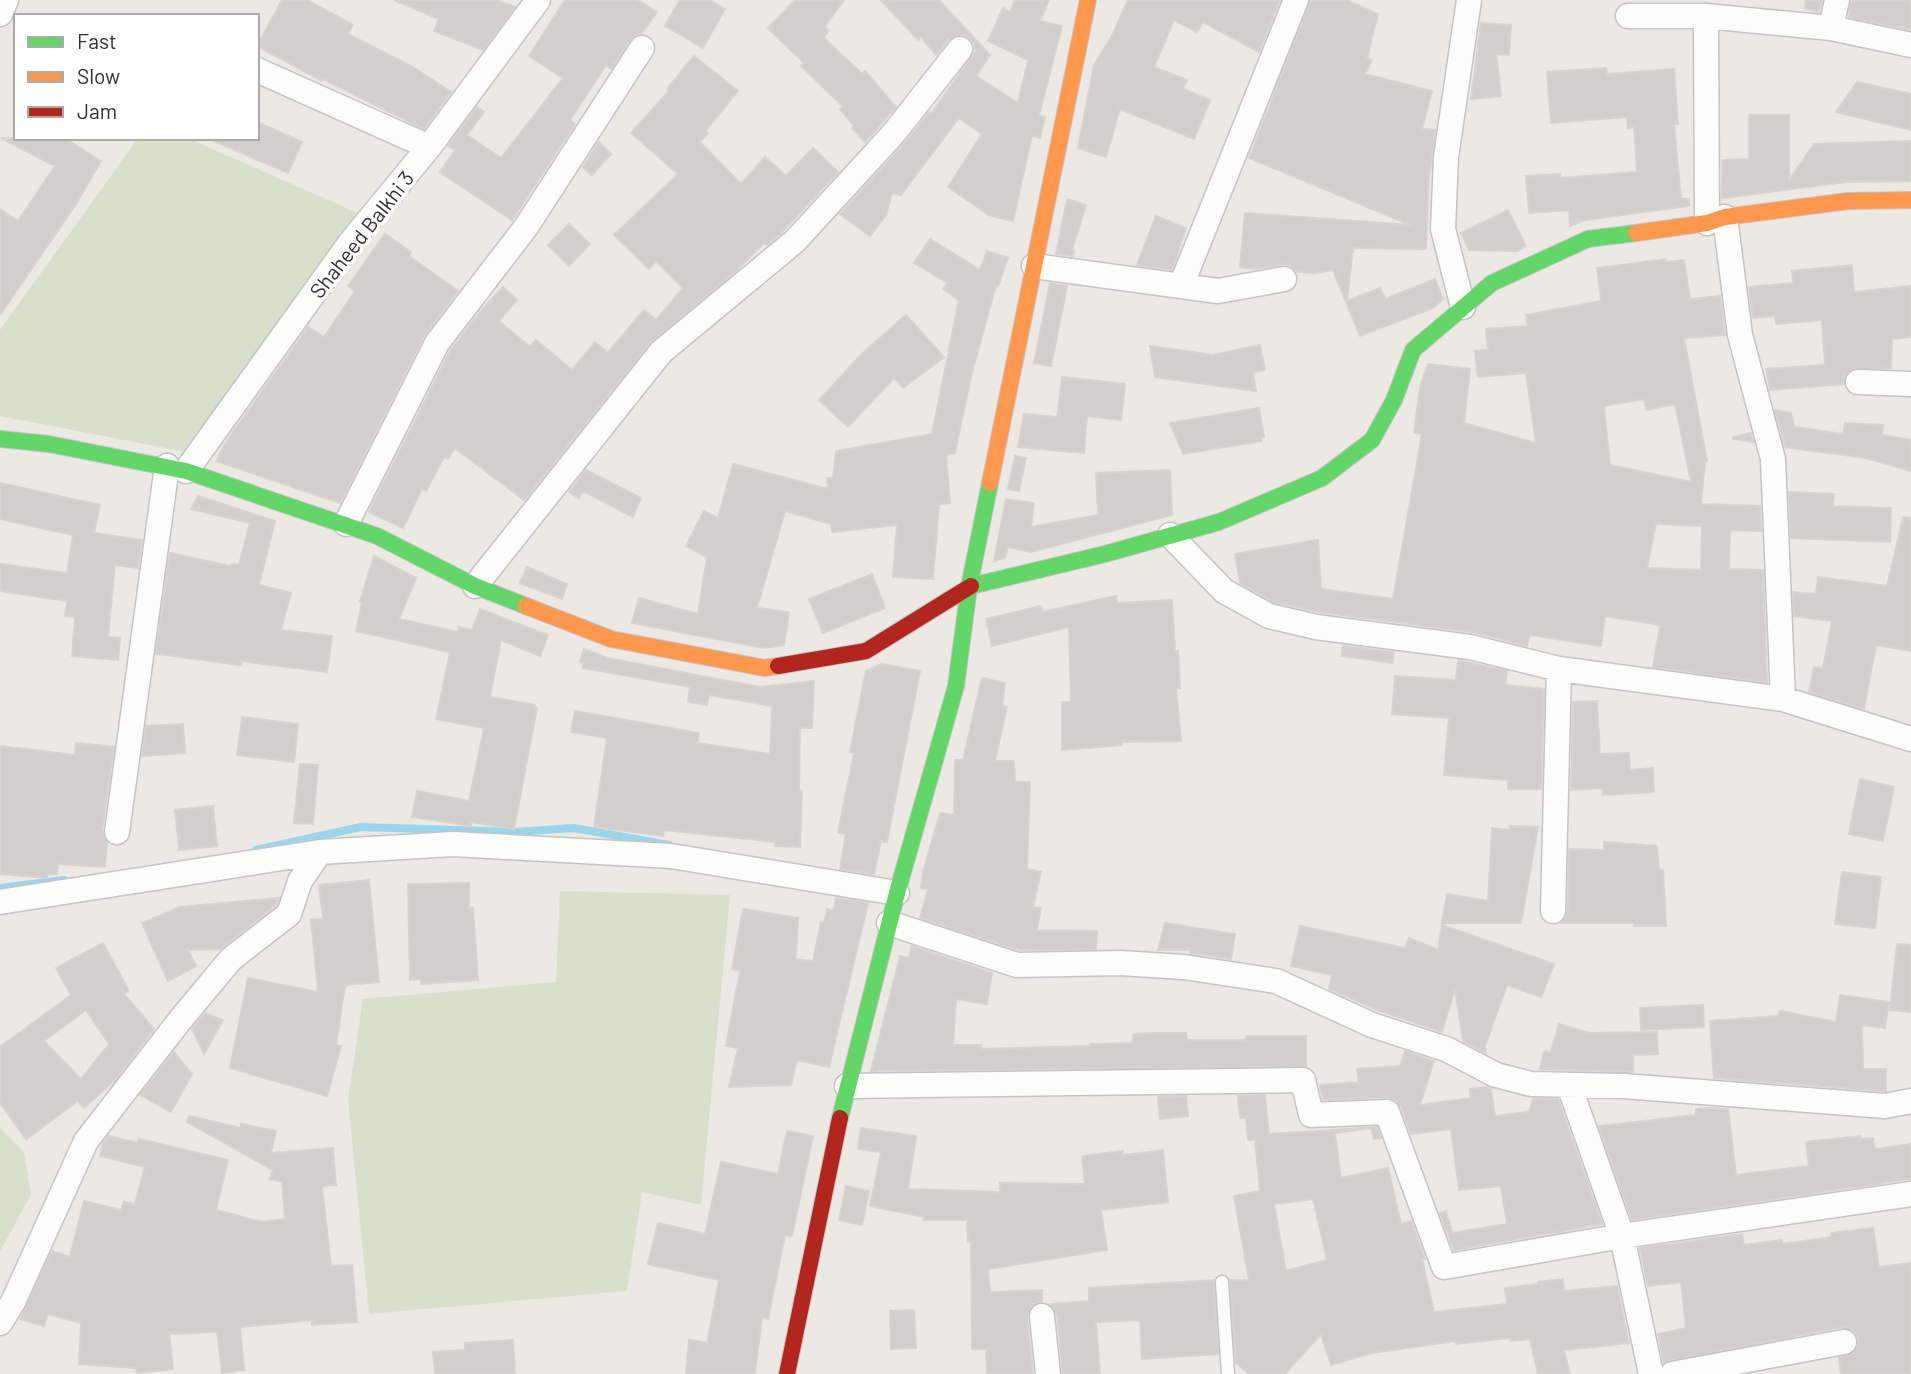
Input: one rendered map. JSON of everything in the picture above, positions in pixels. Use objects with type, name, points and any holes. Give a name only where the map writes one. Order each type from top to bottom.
[{"type":"street","points":[[0,14],[6,0]]},
{"type":"street","name":"Shaheed Balkhi 3","points":[[176,469],[429,147],[538,0]]},
{"type":"street","points":[[787,1374],[847,1086],[897,893],[956,686],[969,587],[1088,0]]},
{"type":"street","points":[[1181,286],[1296,0]]},
{"type":"street","points":[[1464,307],[1443,229],[1446,157],[1469,0]]},
{"type":"street","points":[[1831,28],[1837,0]]},
{"type":"street","points":[[1628,16],[1706,16],[1831,28],[1911,45]]},
{"type":"street","points":[[1706,16],[1716,220],[1740,335],[1773,459],[1783,699]]},
{"type":"street","points":[[346,524],[437,342],[526,226],[642,48]]},
{"type":"street","points":[[475,586],[661,352],[795,241],[894,133],[960,49]]},
{"type":"street","points":[[259,71],[429,147]]},
{"type":"street","points":[[0,439],[49,444],[176,469],[377,536],[475,586],[611,639],[764,668],[866,651],[969,587],[1219,522],[1322,478],[1372,440],[1394,400],[1413,350],[1492,283],[1588,239],[1848,201],[1911,200]]},
{"type":"street","points":[[1034,266],[1218,291],[1284,279]]},
{"type":"street","points":[[1858,382],[1911,384]]},
{"type":"street","points":[[117,832],[176,469]]},
{"type":"street","points":[[1170,535],[1224,591],[1269,616],[1316,626],[1470,648],[1559,669],[1783,699],[1911,739]]},
{"type":"street","points":[[1553,911],[1559,669]]},
{"type":"street","points":[[0,902],[320,852],[453,844],[671,856],[897,893]]},
{"type":"street","points":[[0,1323],[13,1302],[86,1141],[231,959],[289,914],[300,881],[320,852]]},
{"type":"street","points":[[889,923],[1017,965],[1120,963],[1276,981],[1372,1025],[1447,1049],[1496,1075],[1531,1084],[1623,1086],[1885,1106],[1911,1101]]},
{"type":"street","points":[[847,1086],[1303,1080],[1311,1115],[1387,1112],[1444,1267],[1622,1236],[1911,1194]]},
{"type":"street","points":[[1569,1085],[1622,1236],[1651,1374]]},
{"type":"street","points":[[1042,1316],[1048,1374]]},
{"type":"street","points":[[1680,1373],[1844,1342]]},
{"type":"lane","points":[[1222,1282],[1228,1374]]},
{"type":"green space","points":[[137,140],[193,140],[360,214],[186,452],[0,416],[0,330]]},
{"type":"green space","points":[[560,891],[730,895],[701,1205],[642,1192],[627,1291],[369,1314],[348,1100],[363,999],[556,982]]},
{"type":"green space","points":[[0,1128],[24,1152],[31,1195],[0,1251]]},
{"type":"building","points":[[282,0],[307,0],[353,25],[348,34],[413,67],[451,92],[424,129],[323,79],[322,81],[259,47]]},
{"type":"building","points":[[394,0],[496,0],[515,7],[483,50],[434,31],[439,19]]},
{"type":"building","points":[[565,0],[637,0],[657,12],[642,33],[630,40],[611,69],[606,65],[570,120],[575,124],[512,220],[440,172],[455,150],[448,146],[477,107],[484,112],[467,135],[501,158],[563,78],[529,56]]},
{"type":"building","points":[[680,0],[710,0],[725,9],[703,48],[665,26]]},
{"type":"building","points":[[795,0],[844,0],[825,26],[829,31],[823,37],[862,74],[865,71],[896,107],[865,142],[840,109],[843,106],[801,66],[804,63],[768,28]]},
{"type":"building","points":[[881,0],[939,0],[990,55],[976,76],[1018,103],[1028,60],[988,41],[1003,8],[1010,12],[1015,0],[1049,0],[1040,21],[1062,26],[1039,115],[1045,117],[1040,138],[1032,135],[1013,221],[989,215],[948,187],[982,134],[959,118],[901,195],[892,193],[886,215],[870,236],[840,214],[905,143],[929,112],[931,114],[975,52],[970,38],[961,34],[949,39],[936,55],[921,37],[918,40]]},
{"type":"building","points":[[1128,0],[1280,0],[1259,52],[1203,22],[1197,32],[1174,20],[1154,67],[1187,80],[1183,89],[1210,100],[1194,139],[1120,109],[1106,157],[1078,148],[1094,65],[1113,34]]},
{"type":"building","points":[[1311,0],[1346,0],[1378,14],[1367,58],[1372,60],[1365,74],[1432,91],[1422,129],[1435,130],[1430,172],[1429,170],[1426,249],[1353,248],[1347,301],[1380,288],[1385,299],[1435,279],[1443,299],[1433,308],[1360,336],[1333,270],[1297,272],[1290,265],[1282,264],[1257,269],[1240,267],[1245,213],[1411,225],[1249,158]]},
{"type":"building","points":[[1806,0],[1822,0],[1819,12],[1805,9]]},
{"type":"building","points":[[1851,0],[1911,0],[1911,30],[1849,17]]},
{"type":"building","points":[[1481,23],[1511,25],[1509,55],[1496,54],[1501,96],[1471,99]]},
{"type":"building","points":[[694,56],[738,91],[705,131],[708,133],[700,142],[741,184],[765,157],[786,176],[813,148],[838,172],[780,234],[767,245],[764,243],[737,270],[650,343],[524,500],[455,448],[448,459],[444,457],[426,491],[422,489],[403,528],[369,512],[450,351],[503,287],[517,300],[499,321],[530,347],[536,340],[572,370],[595,342],[608,353],[644,310],[656,320],[683,288],[656,261],[649,269],[614,235],[678,174],[631,133],[669,91],[667,89]]},
{"type":"building","points":[[1606,68],[1607,74],[1674,69],[1678,124],[1674,124],[1681,199],[1689,199],[1689,206],[1585,220],[1570,226],[1569,210],[1529,213],[1526,176],[1560,174],[1560,178],[1637,172],[1634,127],[1628,128],[1627,117],[1551,123],[1547,72]]},
{"type":"building","points":[[1857,82],[1911,94],[1911,130],[1836,112]]},
{"type":"building","points":[[1749,115],[1789,115],[1789,180],[1814,144],[1911,141],[1911,181],[1846,182],[1722,198],[1722,160],[1749,159]]},
{"type":"building","points":[[259,123],[302,142],[288,173],[212,140],[259,140]]},
{"type":"building","points":[[1,138],[67,140],[101,161],[76,204],[0,315],[0,209],[18,221],[55,166]]},
{"type":"building","points":[[599,142],[611,154],[592,175],[583,167]]},
{"type":"building","points":[[1067,199],[1086,205],[1072,250],[1073,256],[1056,254]]},
{"type":"building","points":[[1508,210],[1526,246],[1517,251],[1469,250],[1461,233]]},
{"type":"building","points":[[1156,216],[1186,228],[1172,270],[1137,265]]},
{"type":"building","points":[[569,224],[590,244],[569,266],[548,245]]},
{"type":"building","points":[[385,234],[411,252],[409,256],[458,291],[424,336],[340,503],[216,461],[230,436],[308,327],[324,337],[355,291],[348,286]]},
{"type":"building","points":[[930,239],[980,270],[987,251],[1008,258],[998,286],[996,285],[971,376],[955,453],[946,455],[950,503],[939,504],[933,579],[893,577],[897,525],[832,532],[831,524],[785,511],[757,608],[789,612],[784,645],[764,648],[632,623],[639,598],[698,614],[707,557],[686,546],[704,511],[718,518],[733,464],[828,489],[827,478],[833,478],[836,451],[932,434],[959,300],[943,289],[948,283],[914,263]]},
{"type":"building","points":[[1665,259],[1666,262],[1684,260],[1690,299],[1720,296],[1725,335],[1684,338],[1707,461],[1701,504],[1760,506],[1761,531],[1730,530],[1729,569],[1763,570],[1767,682],[1653,667],[1660,626],[1655,624],[1605,616],[1601,646],[1530,635],[1527,646],[1472,632],[1319,612],[1274,602],[1240,583],[1235,554],[1318,540],[1321,589],[1393,599],[1422,434],[1414,433],[1420,387],[1428,364],[1470,369],[1464,423],[1536,443],[1526,373],[1478,377],[1475,351],[1488,350],[1486,329],[1528,326],[1526,315],[1601,301],[1597,268]],"holes":[[[1644,399],[1646,410],[1675,404],[1691,482],[1610,465],[1604,406]],[[1656,524],[1702,526],[1701,570],[1647,568]]]},
{"type":"building","points":[[1852,265],[1854,292],[1911,286],[1911,337],[1892,339],[1891,368],[1852,369],[1844,377],[1844,384],[1770,390],[1766,369],[1825,365],[1822,320],[1776,324],[1775,316],[1753,318],[1749,287],[1793,283],[1792,271]]},
{"type":"building","points":[[1050,283],[1067,286],[1051,366],[1034,363]]},
{"type":"building","points":[[906,315],[944,357],[903,388],[894,378],[848,427],[819,400],[863,353]]},
{"type":"building","points":[[1260,345],[1265,370],[1253,372],[1256,391],[1155,377],[1150,346],[1213,355]]},
{"type":"building","points":[[1062,377],[1125,384],[1121,420],[1087,416],[1084,453],[1018,447],[1024,414],[1057,417]]},
{"type":"building","points":[[1259,408],[1264,437],[1261,437],[1262,441],[1183,454],[1170,423]]},
{"type":"building","points":[[1775,410],[1791,413],[1794,427],[1843,434],[1845,423],[1883,425],[1882,435],[1911,440],[1911,471],[1866,458],[1785,447]]},
{"type":"building","points":[[1751,433],[1753,442],[1733,439],[1733,437]]},
{"type":"building","points":[[1015,456],[1026,458],[1019,491],[1008,489]]},
{"type":"building","points":[[586,470],[641,498],[633,517],[583,491],[579,498],[569,492]]},
{"type":"building","points":[[1170,470],[1172,515],[1031,552],[1008,547],[1005,558],[994,561],[1006,499],[1034,503],[1031,527],[1098,515],[1096,473]]},
{"type":"building","points":[[0,483],[100,505],[94,533],[142,540],[138,568],[115,565],[108,637],[120,638],[118,660],[72,656],[75,617],[65,616],[67,601],[0,591],[0,564],[67,573],[73,535],[0,519]]},
{"type":"building","points":[[1789,492],[1834,494],[1833,506],[1891,508],[1890,542],[1791,538]]},
{"type":"building","points":[[198,496],[275,521],[259,585],[291,593],[281,630],[332,636],[327,672],[156,654],[170,553],[231,566],[239,565],[250,523],[191,509]]},
{"type":"building","points":[[1903,517],[1911,518],[1911,651],[1876,645],[1864,709],[1809,692],[1814,667],[1823,668],[1832,621],[1794,616],[1793,592],[1816,594],[1818,577],[1887,586]]},
{"type":"building","points":[[374,556],[416,578],[399,619],[458,632],[459,627],[472,630],[480,609],[548,635],[540,656],[501,640],[490,697],[535,705],[537,708],[514,829],[412,817],[417,791],[469,801],[484,728],[436,719],[450,652],[356,631],[362,602],[360,601]]},
{"type":"building","points":[[527,567],[567,584],[562,599],[520,583]]},
{"type":"building","points":[[872,574],[885,608],[823,633],[809,599]]},
{"type":"building","points":[[1116,596],[1117,603],[1172,600],[1175,651],[1178,651],[1180,688],[1176,688],[1181,741],[1122,742],[1122,745],[1062,750],[1062,702],[1071,702],[1069,627],[992,646],[986,619],[1041,606],[1042,612]]},
{"type":"building","points":[[1343,646],[1394,652],[1392,663],[1342,656]]},
{"type":"building","points":[[584,649],[607,658],[760,687],[814,681],[812,728],[800,728],[800,847],[775,846],[775,842],[664,830],[663,836],[594,827],[607,738],[571,732],[575,711],[699,733],[697,743],[770,754],[772,706],[709,695],[707,705],[688,702],[690,687],[583,668],[583,663],[580,662]]},
{"type":"building","points":[[1458,660],[1507,671],[1505,685],[1544,689],[1541,789],[1508,789],[1508,780],[1444,775],[1449,718],[1392,714],[1395,676],[1456,680]]},
{"type":"building","points":[[882,664],[920,671],[887,842],[881,841],[874,874],[840,869],[846,834],[838,833],[854,753],[850,752],[866,671]]},
{"type":"building","points":[[982,678],[1005,683],[1002,706],[1007,707],[995,761],[1014,761],[1015,782],[1030,782],[1027,869],[1041,872],[1033,907],[1041,908],[1037,930],[1097,931],[1096,949],[1020,950],[920,918],[928,889],[921,888],[923,872],[940,813],[954,815],[955,760],[963,760]]},
{"type":"building","points":[[1597,701],[1600,754],[1629,753],[1630,770],[1653,768],[1654,792],[1603,795],[1602,788],[1571,790],[1573,702]]},
{"type":"building","points":[[242,717],[298,724],[294,762],[237,755]]},
{"type":"building","points":[[183,724],[185,753],[142,756],[146,726]]},
{"type":"building","points":[[76,743],[114,747],[102,830],[107,843],[105,867],[58,864],[57,874],[47,874],[47,878],[0,874],[0,746],[75,755]]},
{"type":"building","points":[[300,764],[318,765],[313,824],[294,823]]},
{"type":"building","points":[[1860,779],[1894,787],[1883,841],[1849,834]]},
{"type":"building","points":[[213,806],[217,846],[179,850],[175,810]]},
{"type":"building","points":[[1510,826],[1538,827],[1521,923],[1442,923],[1447,894],[1488,901],[1492,828],[1509,830]]},
{"type":"building","points":[[1604,842],[1657,846],[1659,869],[1663,870],[1666,926],[1562,923],[1568,911],[1569,849],[1604,850]]},
{"type":"building","points":[[1842,872],[1881,877],[1875,928],[1835,924]]},
{"type":"building","points":[[369,880],[379,982],[345,985],[336,1045],[341,1046],[327,1096],[230,1068],[248,978],[318,992],[311,920],[323,919],[319,885]]},
{"type":"building","points":[[469,883],[469,908],[473,908],[478,980],[421,984],[421,979],[410,980],[408,884]]},
{"type":"building","points":[[279,898],[276,905],[220,949],[188,950],[196,966],[168,981],[142,923],[180,907]]},
{"type":"building","points":[[836,898],[868,903],[829,1067],[797,1060],[791,1085],[729,1087],[738,1048],[726,1046],[740,971],[732,969],[743,909],[798,918],[796,959],[813,961],[821,922],[824,923],[827,909],[833,911]]},
{"type":"building","points":[[1165,923],[1235,934],[1231,959],[1190,953],[1190,950],[1158,950]]},
{"type":"building","points":[[1442,925],[1554,964],[1541,997],[1507,985],[1485,1046],[1486,1053],[1463,1041],[1455,989],[1442,1032],[1380,1011],[1329,989],[1332,975],[1291,966],[1300,926],[1405,948],[1409,938],[1438,950]]},
{"type":"building","points":[[103,943],[129,991],[124,994],[154,1029],[115,1080],[84,1108],[78,1101],[26,1139],[0,1103],[0,1047],[71,995],[56,968]],"holes":[[[86,1010],[109,1044],[81,1079],[44,1041]]]},
{"type":"building","points":[[1897,944],[1911,945],[1911,1012],[1890,1010]]},
{"type":"building","points":[[912,946],[992,973],[987,1004],[956,999],[953,1045],[981,1045],[981,1049],[1091,1046],[1132,1043],[1134,1034],[1151,1033],[1186,1033],[1187,1040],[1306,1036],[1306,1066],[871,1071],[900,956],[909,958]]},
{"type":"building","points":[[1840,995],[1889,1002],[1885,1028],[1862,1025],[1863,1069],[1886,1069],[1886,1091],[1714,1078],[1710,1021],[1778,1016],[1780,1011],[1836,1022]]},
{"type":"building","points":[[1703,1005],[1704,1027],[1641,1030],[1640,1008]]},
{"type":"building","points":[[205,1013],[223,1020],[204,1054],[192,1029]]},
{"type":"building","points":[[1559,1024],[1589,1033],[1657,1032],[1658,1054],[1633,1055],[1633,1072],[1540,1069],[1544,1051],[1551,1052]]},
{"type":"building","points":[[1405,1051],[1434,1061],[1420,1105],[1471,1098],[1470,1089],[1487,1087],[1491,1089],[1495,1116],[1529,1112],[1533,1099],[1558,1099],[1602,1224],[1454,1250],[1440,1213],[1446,1211],[1452,1233],[1507,1224],[1501,1186],[1459,1190],[1451,1129],[1411,1134],[1401,1107],[1395,1099],[1386,1097],[1323,1100],[1320,1085],[1359,1082],[1357,1069],[1400,1066]]},
{"type":"building","points":[[174,1052],[192,1074],[171,1112],[140,1095]]},
{"type":"building","points":[[1265,1095],[1269,1134],[1377,1127],[1381,1138],[1374,1139],[1371,1128],[1335,1133],[1341,1178],[1388,1168],[1401,1224],[1411,1221],[1425,1259],[1422,1259],[1434,1312],[1507,1304],[1505,1288],[1538,1282],[1563,1279],[1564,1291],[1617,1286],[1629,1343],[1564,1350],[1570,1374],[1538,1374],[1530,1339],[1511,1341],[1510,1338],[1456,1344],[1456,1341],[1372,1353],[1331,1365],[1321,1334],[1285,1374],[1249,1374],[1236,1363],[1230,1280],[1249,1280],[1234,1196],[1260,1191],[1255,1139],[1248,1140],[1246,1118],[1240,1118],[1238,1096]],"holes":[[[1313,1199],[1327,1260],[1286,1271],[1274,1204]]]},
{"type":"building","points":[[1186,1096],[1188,1116],[1160,1119],[1158,1097]]},
{"type":"building","points":[[1696,1109],[1728,1109],[1736,1175],[1809,1166],[1806,1142],[1860,1136],[1860,1139],[1873,1138],[1875,1149],[1911,1144],[1911,1179],[1632,1220],[1599,1126],[1696,1115]]},
{"type":"building","points":[[189,1116],[241,1128],[241,1124],[276,1131],[271,1153],[333,1148],[336,1185],[322,1186],[331,1266],[352,1265],[357,1322],[312,1325],[312,1320],[240,1327],[244,1370],[222,1373],[217,1332],[169,1334],[173,1369],[137,1373],[136,1368],[79,1364],[81,1323],[48,1314],[44,1326],[20,1319],[52,1251],[70,1257],[84,1201],[121,1210],[124,1202],[135,1204],[145,1167],[100,1156],[108,1136],[138,1143],[139,1139],[228,1160],[216,1210],[262,1222],[285,1219],[282,1182],[270,1179],[273,1170],[187,1122]]},
{"type":"building","points":[[861,1128],[916,1136],[908,1189],[1000,1192],[1000,1183],[1085,1184],[1082,1156],[1163,1150],[1168,1202],[1101,1210],[1107,1250],[988,1269],[990,1292],[1042,1290],[1042,1301],[1033,1304],[1027,1317],[1033,1374],[987,1374],[986,1349],[972,1349],[971,1242],[968,1242],[967,1220],[924,1220],[924,1217],[870,1206],[881,1152],[858,1149]]},
{"type":"building","points":[[787,1131],[813,1136],[792,1236],[785,1235],[768,1319],[762,1317],[755,1374],[686,1374],[689,1340],[707,1343],[719,1280],[648,1264],[658,1223],[705,1234],[721,1162],[778,1174]]},
{"type":"building","points":[[846,1186],[869,1191],[862,1225],[839,1220]]},
{"type":"building","points":[[1873,1228],[1879,1267],[1911,1263],[1911,1374],[1841,1374],[1839,1358],[1854,1353],[1859,1340],[1855,1332],[1842,1327],[1664,1362],[1658,1334],[1686,1328],[1681,1282],[1648,1286],[1640,1248],[1742,1234],[1744,1245],[1782,1240],[1782,1244],[1832,1237],[1831,1233]]},
{"type":"building","points":[[1214,1280],[1218,1354],[1142,1359],[1140,1320],[1096,1322],[1100,1374],[1063,1374],[1057,1314],[1050,1304],[1089,1301],[1089,1288]]},
{"type":"building","points":[[914,1310],[916,1348],[891,1349],[890,1311]]},
{"type":"building","points":[[513,1340],[515,1374],[435,1374],[433,1352],[465,1350],[465,1343]]},
{"type":"waterway","points":[[256,850],[361,827],[514,832],[574,828],[669,845]]},
{"type":"waterway","points":[[0,888],[64,880]]},
{"type":"traffic: fast","points":[[971,586],[1105,554],[1219,522],[1322,478],[1372,440],[1394,400],[1413,350],[1492,283],[1588,239],[1636,233]]},
{"type":"traffic: fast","points":[[0,439],[49,444],[186,471],[377,536],[475,586],[526,606]]},
{"type":"traffic: fast","points":[[840,1118],[897,893],[956,686],[969,587],[990,483]]},
{"type":"traffic: slow","points":[[990,483],[1088,0]]},
{"type":"traffic: slow","points":[[1636,233],[1707,223],[1725,217],[1848,201],[1911,200]]},
{"type":"traffic: slow","points":[[526,606],[611,639],[764,668],[778,666]]},
{"type":"traffic: jam","points":[[778,666],[866,651],[971,586]]},
{"type":"traffic: jam","points":[[787,1374],[840,1118]]}]
